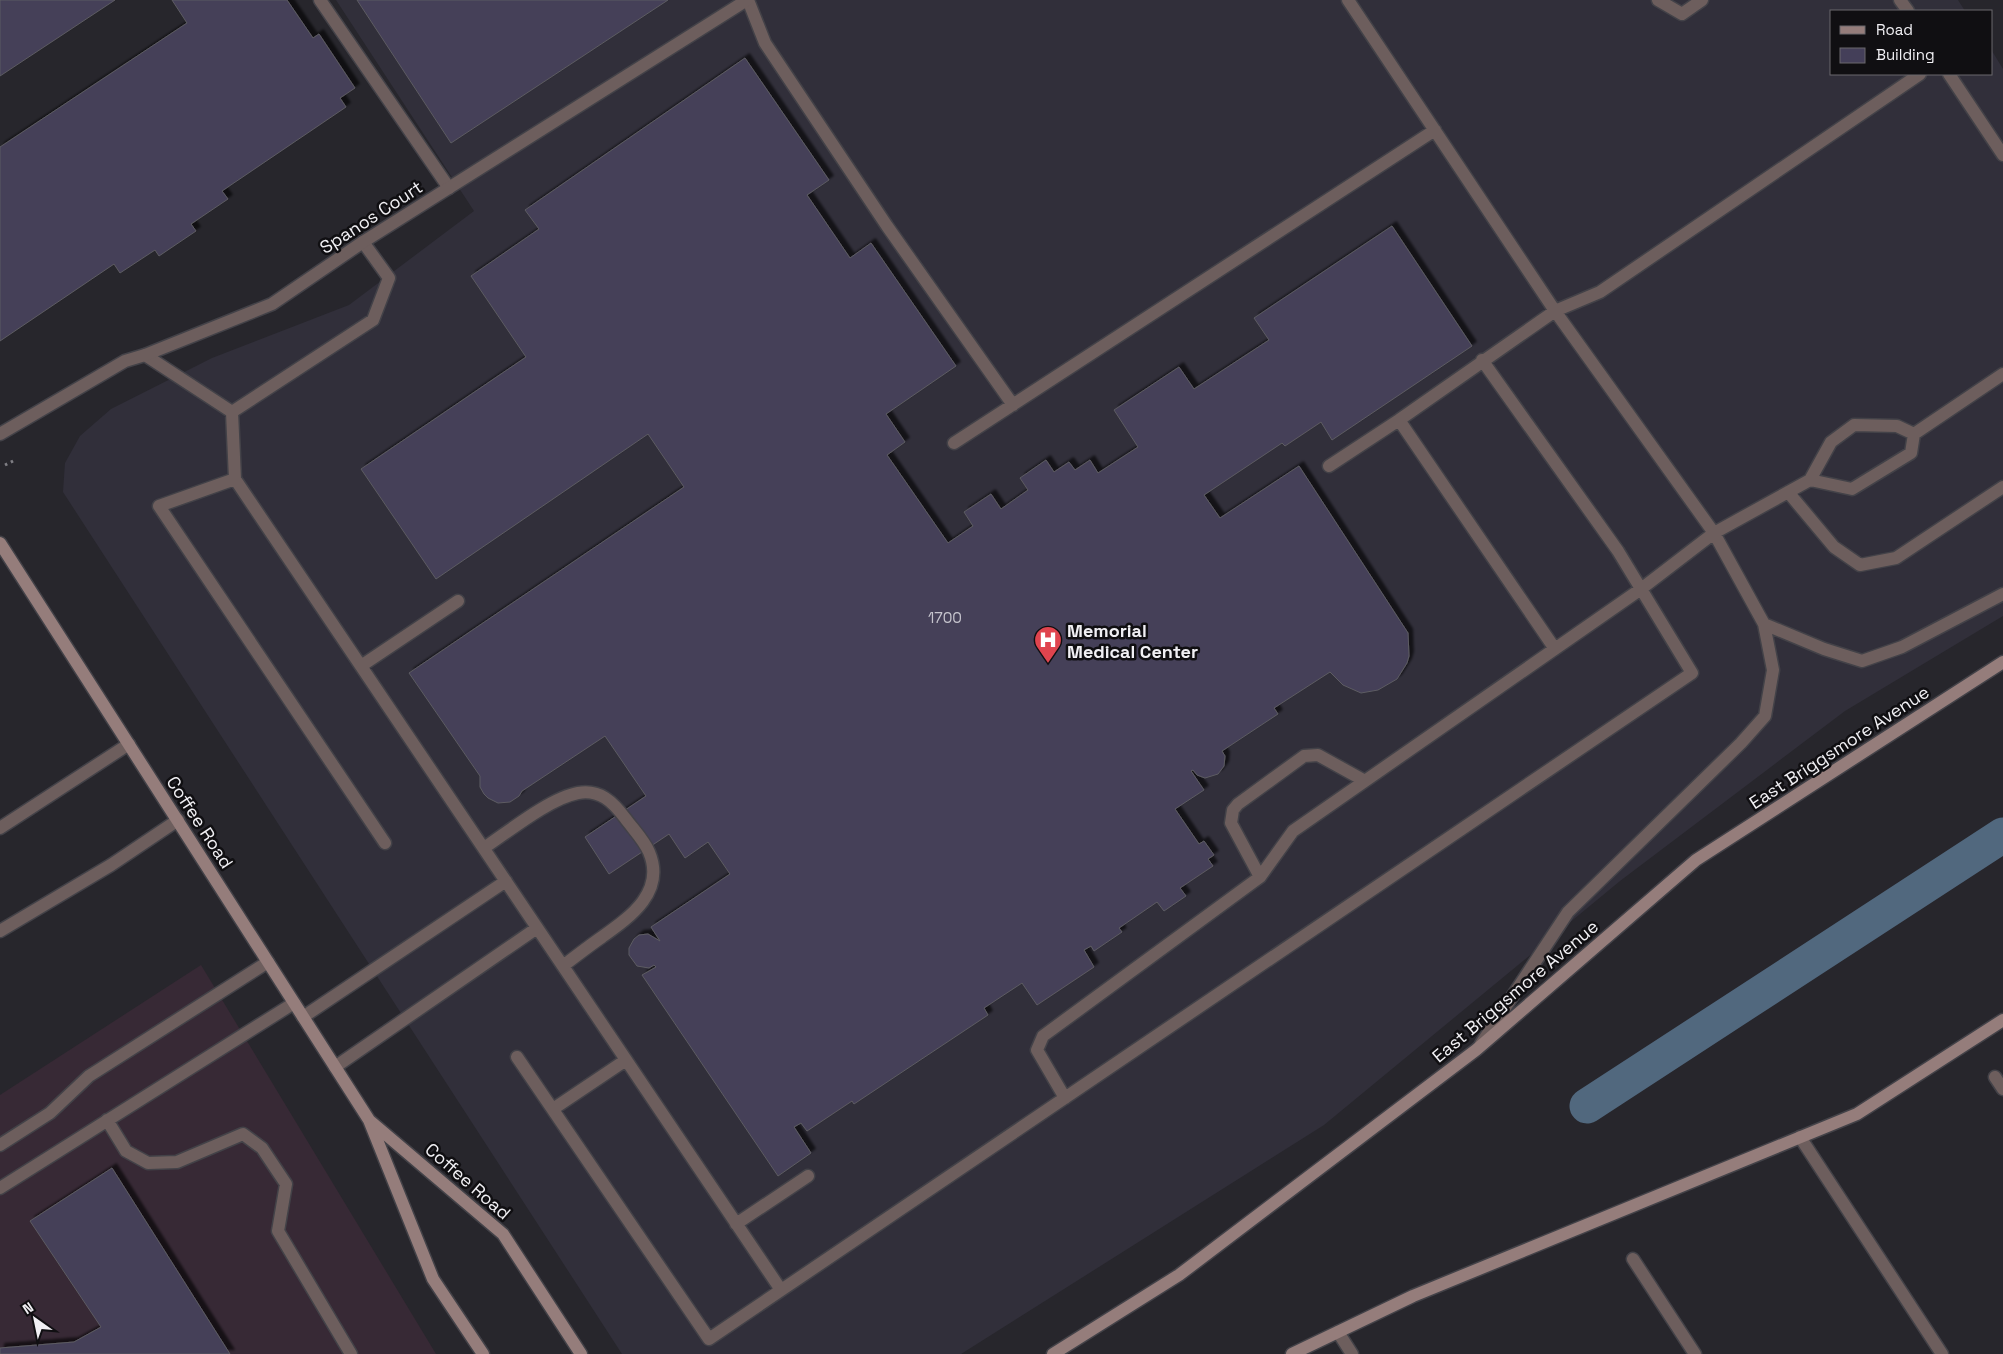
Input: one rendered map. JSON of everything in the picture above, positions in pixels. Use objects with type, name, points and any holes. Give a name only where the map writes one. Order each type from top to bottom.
[{"type":"main road","name":"Coffee Road","points":[[0,544],[369,1120],[432,1279],[483,1354]]},
{"type":"main road","name":"East Briggsmore Avenue","points":[[1053,1354],[1179,1275],[1476,1050],[1696,860],[2003,662]]},
{"type":"main road","points":[[1292,1354],[1413,1296],[1857,1114],[2003,1020]]},
{"type":"main road","name":"Coffee Road","points":[[369,1120],[503,1234],[582,1354]]},
{"type":"street","points":[[320,0],[449,188]]},
{"type":"street","points":[[748,0],[765,42],[886,226],[1013,405]]},
{"type":"street","name":"Spanos Court","points":[[0,434],[125,361],[145,355],[272,304],[363,242],[748,0]]},
{"type":"street","points":[[1348,0],[1554,311],[1714,532],[1764,624],[1773,670],[1764,716],[1741,743],[1568,912],[1476,1050]]},
{"type":"street","points":[[1658,0],[1682,14],[1702,0]]},
{"type":"street","points":[[1329,466],[1399,420],[1554,311],[1600,292],[1919,75]]},
{"type":"street","points":[[1950,75],[2003,154]]},
{"type":"street","points":[[954,443],[1435,130]]},
{"type":"street","points":[[232,412],[373,320],[389,278],[363,242]]},
{"type":"street","points":[[145,355],[232,412]]},
{"type":"street","points":[[517,1057],[709,1339],[1692,673],[1618,551],[1482,360]]},
{"type":"street","points":[[1810,480],[1852,490],[1911,453],[1914,434],[2003,374]]},
{"type":"street","points":[[232,412],[235,479],[781,1290]]},
{"type":"street","points":[[1399,420],[1555,649]]},
{"type":"street","points":[[1065,1098],[1037,1050],[1043,1036],[1260,877],[1293,831],[1641,589],[1714,532],[1810,480],[1831,442],[1854,425],[1897,426],[1914,434]]},
{"type":"street","points":[[235,479],[159,506],[385,843]]},
{"type":"street","points":[[1788,492],[1834,547],[1860,565],[1896,558],[2003,487]]},
{"type":"street","points":[[1764,624],[1824,649],[1862,661],[1902,647],[2003,594]]},
{"type":"street","points":[[361,666],[458,601]]},
{"type":"street","points":[[0,828],[129,744]]},
{"type":"street","points":[[1260,877],[1231,824],[1233,810],[1238,804],[1304,756],[1318,754],[1365,781]]},
{"type":"street","points":[[484,848],[554,802],[580,793],[601,795],[609,800],[618,808],[649,851],[653,877],[649,892],[643,902],[632,915],[563,966]]},
{"type":"street","points":[[0,930],[111,865],[178,820]]},
{"type":"street","points":[[303,1017],[506,882]]},
{"type":"street","points":[[335,1067],[537,928]]},
{"type":"street","points":[[0,1145],[50,1113],[89,1076],[268,962]]},
{"type":"street","points":[[0,1188],[294,1002]]},
{"type":"street","points":[[553,1109],[626,1060]]},
{"type":"street","points":[[1995,1077],[2003,1089]]},
{"type":"street","points":[[107,1120],[126,1151],[148,1163],[177,1162],[243,1134],[262,1148],[286,1184],[278,1231],[351,1354]]},
{"type":"street","points":[[1800,1138],[1942,1354]]},
{"type":"street","points":[[736,1224],[808,1176]]},
{"type":"street","points":[[1633,1259],[1695,1354]]},
{"type":"street","points":[[1338,1332],[1352,1354]]},
{"type":"path","points":[[5,464],[15,460]]},
{"type":"shaded area","name":"Memorial Medical Center","points":[[336,0],[1958,0],[1964,10],[1830,10],[1830,75],[1993,75],[1993,53],[2003,69],[2003,616],[1845,711],[1620,881],[1324,1125],[961,1354],[622,1354],[63,492],[65,463],[80,436],[111,409],[212,358],[349,305],[474,211]]},
{"type":"shaded area","points":[[201,965],[436,1354],[0,1354],[0,1095]]},
{"type":"building","points":[[0,0],[115,0],[0,76]]},
{"type":"building","points":[[172,0],[287,0],[313,38],[319,34],[355,88],[340,98],[346,107],[222,191],[228,199],[191,224],[196,231],[159,256],[155,250],[120,273],[114,264],[0,341],[0,147],[187,23]]},
{"type":"building","points":[[357,0],[668,0],[451,143]]},
{"type":"building","points":[[745,58],[829,180],[807,195],[850,258],[871,243],[956,366],[886,414],[905,442],[887,455],[948,543],[973,526],[964,512],[991,494],[1001,509],[1028,490],[1020,478],[1046,460],[1054,472],[1069,462],[1075,470],[1090,460],[1098,473],[1138,447],[1114,410],[1179,367],[1194,389],[1269,340],[1254,318],[1392,226],[1472,346],[1332,440],[1321,422],[1285,446],[1282,443],[1204,495],[1220,518],[1299,466],[1408,633],[1409,656],[1397,679],[1378,690],[1361,693],[1343,685],[1330,672],[1274,708],[1278,714],[1222,751],[1225,756],[1224,766],[1218,774],[1205,778],[1197,775],[1193,770],[1191,771],[1204,790],[1175,809],[1199,844],[1204,841],[1214,855],[1208,859],[1213,866],[1180,888],[1186,896],[1164,911],[1157,902],[1119,928],[1122,932],[1094,951],[1091,946],[1084,950],[1094,967],[1037,1005],[1022,983],[984,1008],[988,1015],[854,1104],[852,1101],[807,1131],[801,1123],[794,1127],[811,1153],[778,1176],[642,975],[656,967],[654,965],[649,968],[637,966],[629,955],[629,948],[634,939],[639,935],[648,934],[660,941],[651,927],[730,874],[708,842],[685,858],[669,834],[609,874],[585,837],[646,796],[605,736],[522,791],[519,796],[510,802],[498,803],[484,794],[480,787],[480,776],[409,673],[684,487],[648,434],[436,579],[361,469],[526,357],[471,276],[539,229],[525,210]]},
{"type":"building","points":[[112,1168],[230,1354],[0,1354],[0,1348],[74,1342],[101,1327],[30,1221]]},
{"type":"waterway","points":[[1587,1106],[2003,835]]},
{"type":"place","name":"Memorial Medical Center","points":[[1048,664]]}]
